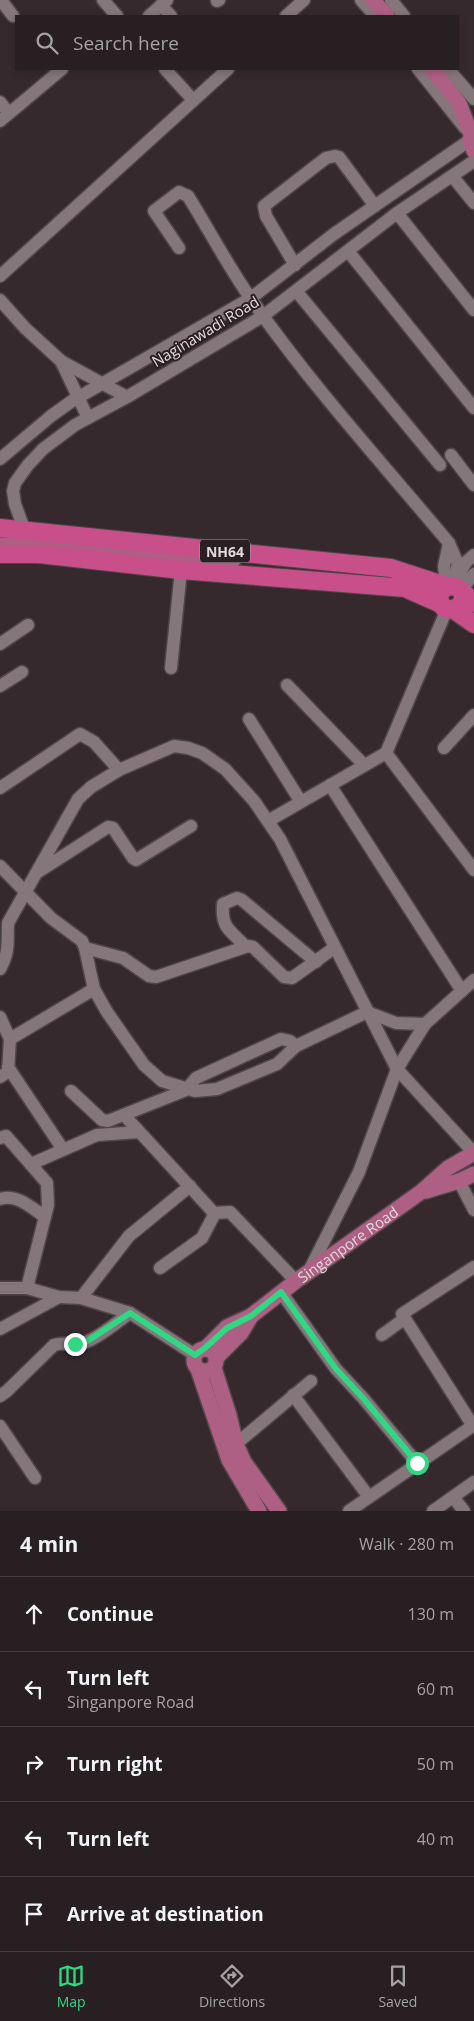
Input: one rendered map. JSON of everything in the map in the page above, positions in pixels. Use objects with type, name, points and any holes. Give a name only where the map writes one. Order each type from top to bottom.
[{"type":"highway","name":"NH64","points":[[0,528],[29,543],[181,570],[409,582],[459,592]]},
{"type":"highway","name":"NH64","points":[[0,554],[29,543],[391,568],[447,608],[474,624]]},
{"type":"highway","points":[[447,608],[463,602],[459,592]]},
{"type":"main road","points":[[373,0],[386,15]]},
{"type":"main road","points":[[433,70],[448,86],[474,108]]},
{"type":"main road","points":[[448,86],[459,103],[472,138]]},
{"type":"main road","points":[[0,544],[29,543],[210,562],[220,558],[382,574],[409,582]]},
{"type":"main road","name":"Singanpore Road","points":[[206,1359],[241,1333],[251,1316],[281,1292],[421,1192],[448,1168],[474,1153]]},
{"type":"main road","name":"Singanpore Road","points":[[421,1192],[460,1181],[474,1174]]},
{"type":"main road","points":[[206,1359],[229,1415],[236,1444],[244,1462],[279,1511]]},
{"type":"main road","points":[[206,1359],[229,1460],[259,1511]]},
{"type":"street","points":[[1,0],[13,16]]},
{"type":"street","points":[[103,0],[116,15]]},
{"type":"street","points":[[287,15],[304,0]]},
{"type":"street","points":[[361,0],[374,15]]},
{"type":"street","points":[[390,0],[403,15]]},
{"type":"street","points":[[150,15],[164,3],[171,15]]},
{"type":"street","points":[[0,102],[5,117],[58,70]]},
{"type":"street","points":[[166,70],[193,100]]},
{"type":"street","points":[[0,276],[225,70]]},
{"type":"street","points":[[419,70],[472,138]]},
{"type":"street","points":[[449,70],[474,99]]},
{"type":"street","name":"Naginawadi Road","points":[[0,459],[50,416],[250,298],[334,234],[472,138]]},
{"type":"street","points":[[295,265],[266,216],[264,206],[326,158],[339,157],[375,206]]},
{"type":"street","name":"Naginawadi Road","points":[[29,543],[15,504],[13,491],[15,483],[43,448],[75,425],[127,397],[263,316],[297,292],[397,213],[453,177],[474,161]]},
{"type":"street","points":[[453,177],[474,202]]},
{"type":"street","points":[[179,248],[154,211],[178,192],[188,196],[263,316],[341,416],[449,543],[444,566],[459,592]]},
{"type":"street","points":[[397,213],[474,310]]},
{"type":"street","points":[[348,251],[474,408]]},
{"type":"street","points":[[297,292],[440,465]]},
{"type":"street","points":[[0,300],[25,328],[61,361],[127,397]]},
{"type":"street","points":[[61,361],[88,418]]},
{"type":"street","points":[[451,455],[474,486]]},
{"type":"street","points":[[459,592],[466,562],[474,555]]},
{"type":"street","points":[[170,668],[181,570]]},
{"type":"street","points":[[459,592],[474,574]]},
{"type":"street","points":[[268,821],[386,753],[447,608]]},
{"type":"street","points":[[0,644],[28,624]]},
{"type":"street","points":[[0,686],[22,672]]},
{"type":"street","points":[[287,686],[364,766]]},
{"type":"street","points":[[444,748],[474,715]]},
{"type":"street","points":[[249,720],[301,802]]},
{"type":"street","points":[[0,788],[80,734],[94,742],[119,770]]},
{"type":"street","points":[[0,969],[7,957],[9,947],[8,923],[78,799],[91,787],[119,770],[174,746],[202,753],[225,769],[254,801],[280,839],[397,1069],[474,1153]]},
{"type":"street","points":[[386,753],[474,870]]},
{"type":"street","points":[[330,785],[462,990]]},
{"type":"street","points":[[37,873],[108,827],[113,828],[136,860],[191,826]]},
{"type":"street","points":[[0,866],[51,918],[82,942],[86,948],[94,989],[107,1012],[144,1065],[162,1081],[186,1090],[206,1092],[217,1089],[277,1064],[296,1046],[368,1012],[396,1023],[425,1024]]},
{"type":"street","points":[[316,962],[242,900],[237,898],[223,904],[222,916],[227,928],[245,946],[253,948],[284,977],[296,976],[316,962],[334,948]]},
{"type":"street","points":[[86,948],[123,958],[149,976],[156,977],[245,946]]},
{"type":"street","points":[[309,1272],[359,1172],[397,1069],[425,1024],[474,980]]},
{"type":"street","points":[[10,1039],[94,989]]},
{"type":"street","points":[[0,1017],[10,1039],[4,1072],[60,1145]]},
{"type":"street","points":[[71,1091],[104,1121],[186,1090],[196,1078],[281,1039],[285,1039],[296,1046]]},
{"type":"street","points":[[124,1115],[215,1213]]},
{"type":"street","points":[[31,1164],[97,1135],[139,1132]]},
{"type":"street","points":[[0,1138],[6,1136],[47,1183],[48,1205],[27,1288]]},
{"type":"street","points":[[460,1181],[474,1210]]},
{"type":"street","points":[[81,1298],[129,1236],[190,1186]]},
{"type":"street","points":[[0,1199],[7,1196],[14,1198],[45,1217]]},
{"type":"street","points":[[215,1213],[230,1212],[296,1281]]},
{"type":"street","points":[[160,1268],[202,1238],[215,1213]]},
{"type":"street","points":[[349,1511],[473,1426],[402,1314],[474,1267]]},
{"type":"street","points":[[0,1288],[27,1288],[59,1297],[81,1298],[130,1313],[206,1359]]},
{"type":"street","points":[[281,1292],[336,1369],[363,1398],[417,1463]]},
{"type":"street","points":[[0,1328],[59,1297]]},
{"type":"street","points":[[0,1396],[54,1346],[61,1342],[75,1344],[86,1342],[130,1313]]},
{"type":"street","points":[[382,1335],[404,1319]]},
{"type":"street","points":[[236,1444],[311,1381]]},
{"type":"street","points":[[293,1395],[369,1497]]},
{"type":"street","points":[[0,1426],[35,1478]]},
{"type":"street","points":[[432,1511],[474,1482]]},
{"type":"street","points":[[453,1496],[464,1511]]},
{"type":"route","points":[[75,1344],[86,1342],[130,1313],[195,1355],[227,1328],[251,1316],[281,1292],[336,1369],[363,1398],[417,1463]]}]
